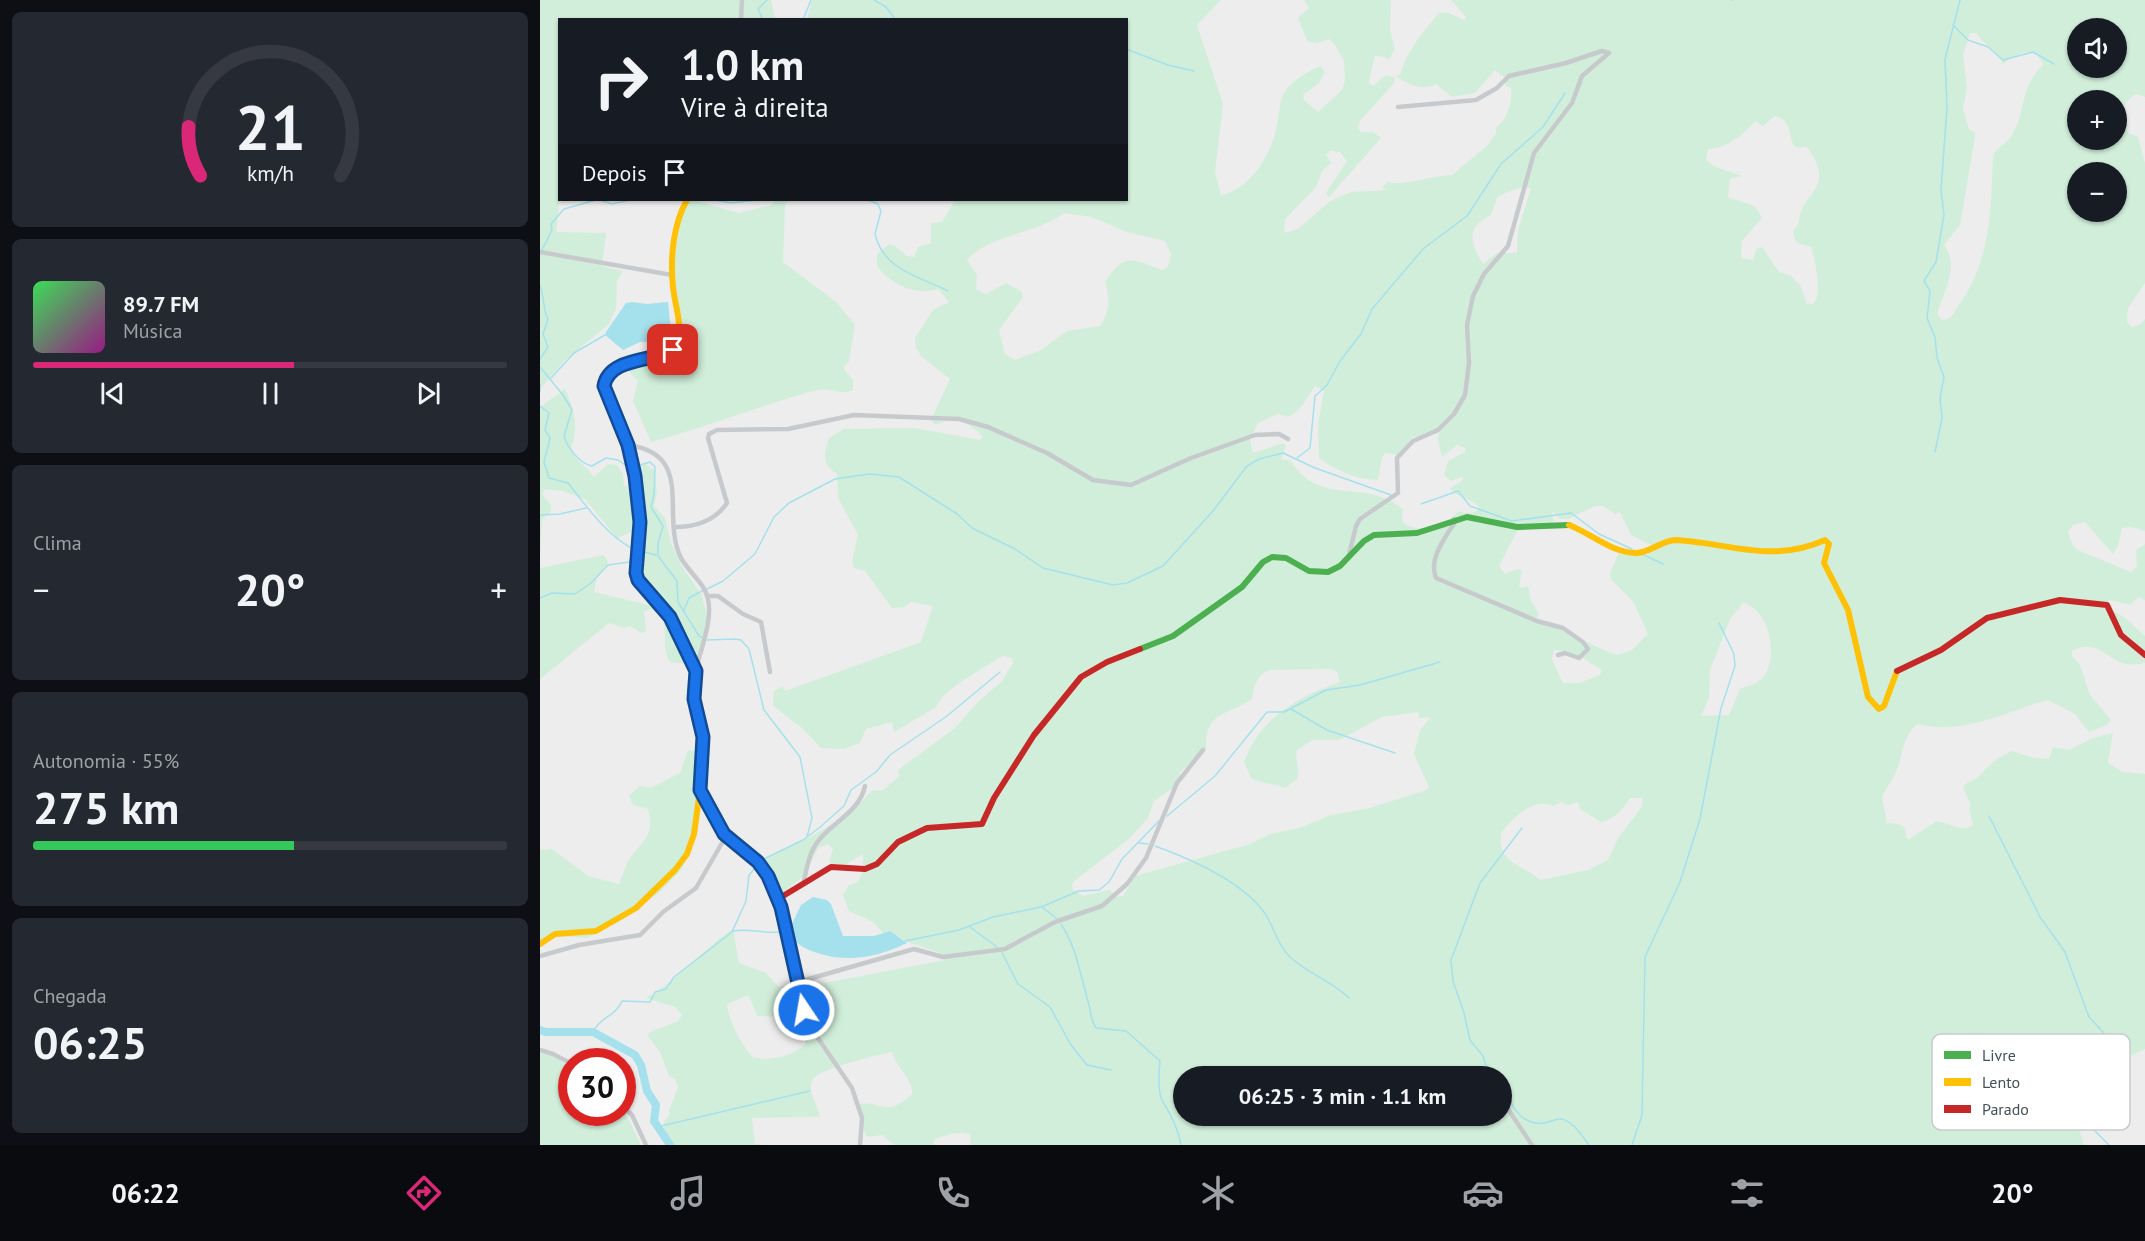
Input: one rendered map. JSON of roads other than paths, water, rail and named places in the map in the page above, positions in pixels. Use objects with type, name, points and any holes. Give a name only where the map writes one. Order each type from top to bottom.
[{"type":"street","points":[[741,18],[742,0]]},
{"type":"street","points":[[1349,558],[1356,526],[1360,519],[1398,493],[1400,487],[1395,464],[1400,454],[1413,441],[1438,430],[1460,406],[1468,381],[1467,325],[1475,289],[1484,274],[1508,246],[1534,153],[1572,103],[1582,76],[1609,53],[1602,51],[1566,63],[1509,76],[1497,88],[1476,100],[1398,107]]},
{"type":"street","points":[[686,201],[679,214],[672,275],[679,317],[678,342],[665,355],[626,364],[614,370],[606,379],[605,392],[619,418],[628,445],[640,522],[636,573],[638,580],[670,617],[696,671]]},
{"type":"street","points":[[542,252],[672,275]]},
{"type":"street","points":[[674,527],[703,522],[714,516],[727,503],[708,438],[709,434],[717,430],[788,429],[854,415],[959,419],[988,427],[1047,453],[1093,480],[1131,485],[1191,458],[1255,435],[1279,434],[1288,439]]},
{"type":"street","points":[[540,944],[555,934],[581,934],[603,928],[636,908],[661,886],[681,863],[691,844],[700,790],[703,737],[694,699],[696,671],[708,615],[707,596],[680,556],[671,505],[674,485],[665,462],[653,452],[628,445]]},
{"type":"street","points":[[778,899],[804,881],[836,866],[865,869],[872,866],[880,862],[898,842],[927,828],[979,826],[1034,735],[1083,675],[1107,662],[1173,636],[1242,587],[1268,559],[1281,556],[1310,571],[1325,573],[1338,568],[1364,541],[1374,535],[1417,533],[1454,519],[1480,518],[1517,527],[1570,525],[1609,546],[1637,553],[1673,540],[1753,552],[1803,550],[1825,540],[1829,544],[1824,555],[1824,563],[1848,610],[1868,697],[1879,709],[1884,706],[1895,673],[1903,666],[1941,650],[1987,618],[2060,600],[2107,605],[2121,635],[2145,655]]},
{"type":"street","points":[[1454,519],[1455,522],[1434,560],[1436,578],[1537,621],[1563,628],[1583,642],[1588,649],[1579,658],[1565,653],[1558,655]]},
{"type":"street","points":[[707,596],[718,596],[744,615],[761,622],[770,672]]},
{"type":"street","points":[[798,982],[914,949],[940,957],[1005,950],[1055,922],[1102,906],[1119,893],[1142,865],[1177,783],[1203,750]]},
{"type":"street","points":[[804,881],[816,844],[830,827],[855,807],[863,795],[865,786]]},
{"type":"street","points":[[700,790],[726,836],[759,864],[778,899],[810,1028],[852,1088],[862,1118],[860,1145]]},
{"type":"street","points":[[540,956],[579,945],[640,935],[663,912],[696,888],[726,836]]},
{"type":"street","points":[[540,1050],[558,1057]]},
{"type":"street","points":[[1512,1115],[1532,1145]]},
{"type":"street","points":[[636,1124],[646,1145]]},
{"type":"water","points":[[668,302],[672,342],[640,342],[623,350],[605,335],[626,303],[647,304]]},
{"type":"water","points":[[813,897],[827,900],[831,904],[843,936],[874,936],[890,931],[907,943],[883,953],[857,958],[832,957],[807,949],[794,940],[789,930],[801,905]]},
{"type":"waterway","points":[[762,18],[758,9],[767,0]]},
{"type":"waterway","points":[[804,18],[811,0]]},
{"type":"waterway","points":[[874,0],[886,7],[894,18]]},
{"type":"waterway","points":[[1935,452],[1942,418],[1940,398],[1944,377],[1937,358],[1935,337],[1927,318],[1930,291],[1924,281],[1936,262],[1944,215],[1941,190],[1947,107],[1945,59],[1960,0]]},
{"type":"waterway","points":[[1953,25],[1968,40],[1988,47],[2003,60],[2033,52],[2054,64]]},
{"type":"waterway","points":[[1128,50],[1168,65],[1194,71]]},
{"type":"waterway","points":[[1297,458],[1310,448],[1315,396],[1327,385],[1340,361],[1361,334],[1372,309],[1423,249],[1467,216],[1501,164],[1543,127],[1565,93]]},
{"type":"waterway","points":[[540,254],[552,230],[551,224],[564,209],[592,201]]},
{"type":"waterway","points":[[603,201],[612,204],[626,201]]},
{"type":"waterway","points":[[720,201],[731,203],[748,201]]},
{"type":"waterway","points":[[870,201],[878,204],[881,211],[875,234],[886,256],[904,271],[948,291]]},
{"type":"waterway","points":[[540,286],[548,319],[543,334],[548,347],[540,359]]},
{"type":"waterway","points":[[551,378],[574,353],[605,335]]},
{"type":"waterway","points":[[540,367],[572,410],[564,436],[575,454],[587,465],[592,466],[606,458],[618,460],[630,468]]},
{"type":"waterway","points":[[540,384],[540,392]]},
{"type":"waterway","points":[[540,406],[549,413],[545,430],[550,438],[544,462],[549,478],[568,483],[606,529],[635,550]]},
{"type":"waterway","points":[[707,589],[723,581],[755,554],[774,517],[789,503],[835,479],[869,474],[899,477],[957,514],[972,528],[1015,549],[1043,568],[1113,585],[1127,583],[1163,566],[1213,511],[1247,466],[1259,459],[1283,453],[1315,468],[1391,495]]},
{"type":"waterway","points":[[637,466],[650,462],[655,467],[651,507],[663,526],[658,543],[658,556],[677,581],[678,602],[699,636],[703,638]]},
{"type":"waterway","points":[[1421,504],[1458,491],[1470,506],[1512,521],[1571,513],[1599,534],[1632,549]]},
{"type":"waterway","points":[[540,515],[560,514],[586,508]]},
{"type":"waterway","points":[[540,598],[552,593],[575,594],[591,583],[608,565],[629,562],[634,551]]},
{"type":"waterway","points":[[641,551],[656,555]]},
{"type":"waterway","points":[[1642,554],[1663,564]]},
{"type":"waterway","points":[[684,610],[689,598],[702,591]]},
{"type":"waterway","points":[[1632,1145],[1642,1115],[1645,957],[1680,882],[1700,819],[1721,708],[1735,666],[1734,654],[1719,623]]},
{"type":"waterway","points":[[707,640],[741,640],[749,649],[764,710],[800,757],[812,818],[807,837]]},
{"type":"waterway","points":[[1167,816],[1215,776],[1267,712],[1284,712],[1326,690],[1360,685],[1440,662]]},
{"type":"waterway","points":[[760,863],[803,840],[819,828],[844,806],[851,790],[876,772],[890,755],[947,716],[1000,672]]},
{"type":"waterway","points":[[1291,709],[1327,730],[1395,753]]},
{"type":"waterway","points":[[1989,816],[2040,917],[2065,952],[2089,1017],[2103,1034]]},
{"type":"waterway","points":[[905,941],[959,930],[993,917],[1041,907],[1079,891],[1099,890],[1109,882],[1122,859],[1159,821]]},
{"type":"waterway","points":[[1486,1066],[1483,1056],[1470,1040],[1453,981],[1451,960],[1480,883],[1522,828]]},
{"type":"waterway","points":[[1139,843],[1148,844]]},
{"type":"waterway","points":[[1155,846],[1199,864],[1242,890],[1264,912],[1281,946],[1289,956],[1349,998]]},
{"type":"waterway","points":[[593,1032],[622,1001],[650,1002],[655,992],[666,989],[674,977],[732,932],[746,901],[749,875],[757,866]]},
{"type":"waterway","points":[[1042,907],[1056,918]]},
{"type":"waterway","points":[[1061,924],[1075,953],[1096,1028],[1126,1031],[1160,1061],[1160,1096],[1174,1122],[1181,1145]]},
{"type":"waterway","points":[[970,927],[997,947]]},
{"type":"waterway","points":[[733,931],[780,932]]},
{"type":"waterway","points":[[1002,953],[1018,984],[1050,1007],[1071,1045],[1087,1065],[1111,1070]]},
{"type":"waterway","points":[[540,1030],[593,1032],[635,1055],[641,1065],[647,1091],[656,1105],[654,1121],[670,1145]]},
{"type":"waterway","points":[[657,1127],[810,1091]]},
{"type":"waterway","points":[[1512,1104],[1525,1119],[1535,1123],[1562,1119],[1569,1122],[1589,1145]]},
{"type":"waterway","points":[[2094,1130],[2109,1145]]}]
